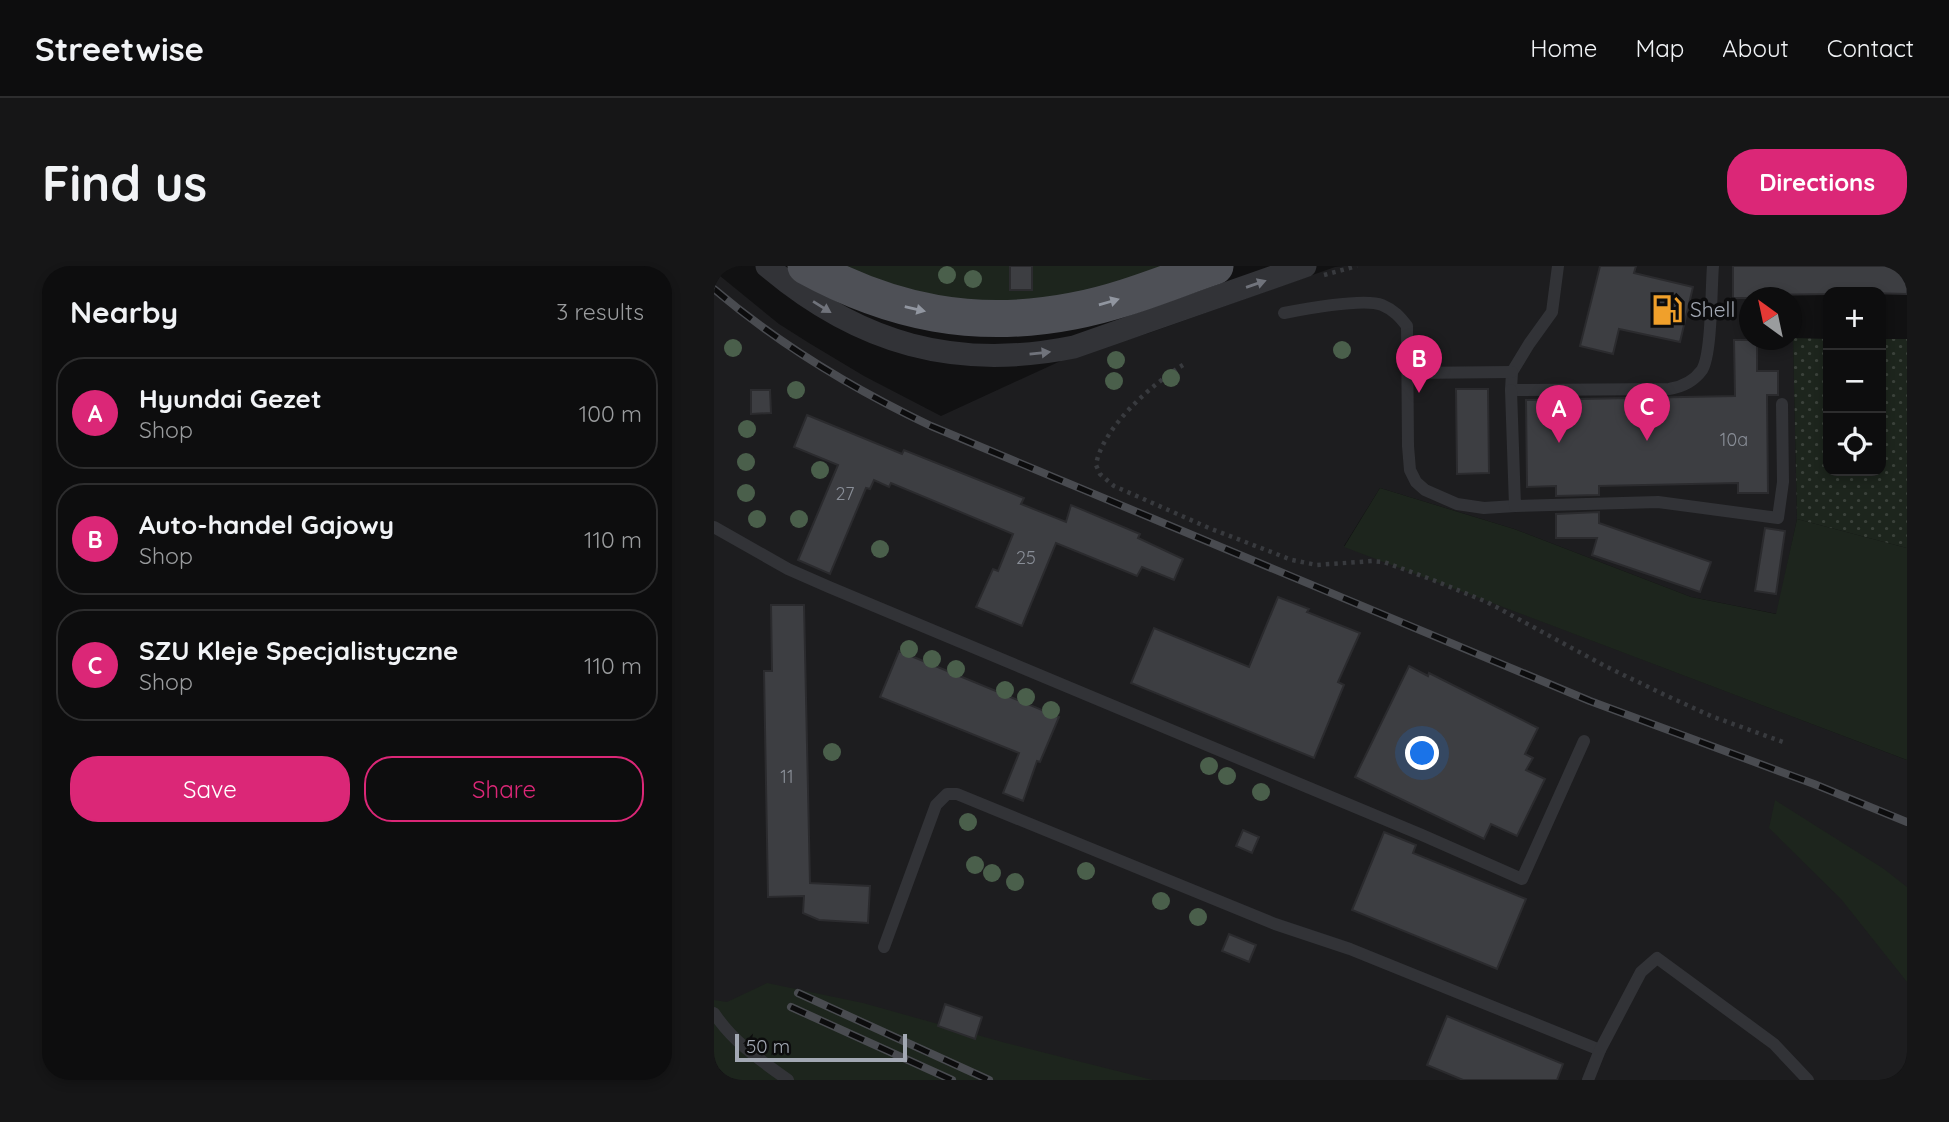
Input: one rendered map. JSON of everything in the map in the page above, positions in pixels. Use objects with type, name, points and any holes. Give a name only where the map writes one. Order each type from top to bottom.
[{"type":"main road","points":[[806,266],[833,281],[883,301],[969,318],[1044,316],[1075,311],[1140,293],[1215,266]]},
{"type":"street","points":[[767,266],[824,309],[873,333],[926,349],[986,356],[1050,352],[1074,347],[1305,266]]},
{"type":"lane","points":[[1515,506],[1512,372],[1552,312],[1558,266]]},
{"type":"lane","points":[[1511,390],[1680,387],[1702,370],[1708,347],[1713,266]]},
{"type":"lane","points":[[1284,313],[1365,303],[1381,304],[1396,312],[1407,326],[1410,470],[1416,482],[1425,490],[1457,504],[1484,508],[1658,502],[1778,517],[1783,482],[1782,404]]},
{"type":"lane","points":[[1408,373],[1512,372]]},
{"type":"lane","points":[[714,527],[788,569],[819,583],[1522,878],[1584,741]]},
{"type":"lane","points":[[884,947],[936,805],[947,794],[957,794],[1275,924],[1350,949],[1600,1050]]},
{"type":"lane","points":[[1588,1080],[1600,1050],[1641,972],[1657,958],[1773,1044],[1808,1080]]},
{"type":"lane","points":[[714,1013],[739,1044],[788,1080]]},
{"type":"path","points":[[1183,365],[1162,378],[1142,396],[1101,445],[1096,465],[1105,480],[1114,486],[1292,561],[1317,565],[1384,562],[1433,580],[1487,602],[1665,695],[1711,716],[1783,742]]},
{"type":"shaded area","points":[[838,266],[1183,266],[1075,300],[946,302]]},
{"type":"shaded area","points":[[1761,266],[1762,287],[1739,287],[1739,350],[1793,350],[1797,519],[1777,614],[1691,597],[1514,529],[1380,488],[1344,546],[1907,760],[1907,1080],[714,1080],[714,271],[779,324],[864,376],[941,416],[1065,359],[1149,333],[1335,267]]},
{"type":"shaded area","points":[[1802,338],[1823,339],[1823,476],[1886,476],[1886,339],[1907,339],[1907,548],[1797,519],[1793,350],[1802,350]]},
{"type":"shaded area","points":[[1380,488],[1514,529],[1691,597],[1776,614],[1797,519],[1907,548],[1907,760],[1344,547]]},
{"type":"shaded area","points":[[1775,800],[1884,869],[1907,887],[1907,982],[1841,899],[1769,828]]},
{"type":"shaded area","points":[[767,983],[863,1003],[1153,1080],[714,1080],[714,1000],[727,1002]]},
{"type":"building","points":[[1010,266],[1032,266],[1032,290],[1010,290]]},
{"type":"building","points":[[1600,266],[1636,266],[1634,273],[1693,287],[1680,342],[1619,329],[1613,354],[1580,346]]},
{"type":"building","points":[[1733,266],[1907,266],[1907,294],[1886,293],[1886,287],[1823,287],[1823,294],[1802,294],[1802,287],[1739,287],[1739,298],[1733,298]]},
{"type":"building","points":[[1734,340],[1739,340],[1739,350],[1757,350],[1757,371],[1778,371],[1778,395],[1767,395],[1768,493],[1738,493],[1738,483],[1599,486],[1599,495],[1556,496],[1556,486],[1527,487],[1526,400],[1735,396]]},
{"type":"building","points":[[1456,389],[1488,389],[1489,473],[1457,474]]},
{"type":"building","points":[[751,390],[770,390],[771,413],[751,414]]},
{"type":"building","points":[[807,415],[902,454],[904,450],[1024,498],[1021,504],[1066,522],[1071,505],[1140,534],[1138,538],[1183,559],[1174,580],[1142,567],[1137,576],[1056,543],[1022,626],[976,607],[993,569],[998,571],[1013,534],[891,483],[889,487],[874,480],[870,489],[866,488],[830,574],[798,560],[838,465],[794,447]]},
{"type":"building","points":[[1599,512],[1599,523],[1711,562],[1700,592],[1592,555],[1597,538],[1556,538],[1556,514]]},
{"type":"building","points":[[1765,528],[1785,531],[1776,594],[1755,591]]},
{"type":"building","points":[[1278,597],[1360,633],[1338,682],[1344,685],[1314,758],[1131,683],[1154,628],[1249,667]]},
{"type":"building","points":[[771,605],[804,605],[810,883],[870,886],[868,923],[819,920],[803,913],[804,896],[768,897],[764,671],[772,671]]},
{"type":"building","points":[[899,651],[1059,717],[1040,762],[1037,761],[1023,801],[1003,793],[1019,753],[880,697]]},
{"type":"building","points":[[1409,666],[1428,676],[1429,673],[1538,728],[1525,754],[1533,758],[1526,770],[1545,779],[1517,836],[1491,824],[1484,839],[1355,777]]},
{"type":"building","points":[[1243,830],[1259,837],[1252,853],[1236,846]]},
{"type":"building","points":[[1384,832],[1416,845],[1413,853],[1526,899],[1497,969],[1352,910]]},
{"type":"building","points":[[1229,934],[1256,945],[1249,962],[1222,951]]},
{"type":"building","points":[[945,1004],[982,1017],[975,1039],[938,1026]]},
{"type":"building","points":[[1447,1016],[1563,1064],[1557,1080],[1463,1080],[1427,1065]]},
{"type":"railway","points":[[714,289],[765,329],[818,365],[931,426],[1590,701],[1814,784],[1907,822]]},
{"type":"railway","points":[[798,993],[989,1080]]},
{"type":"railway","points":[[791,1007],[952,1080]]},
{"type":"place","name":"Shell","points":[[1667,310]]},
{"type":"place","name":"Auto-handel Gajowy","points":[[1419,393]]},
{"type":"place","name":"SZU Kleje Specjalistyczne","points":[[1647,441]]},
{"type":"place","name":"Hyundai Gezet","points":[[1559,443]]}]
